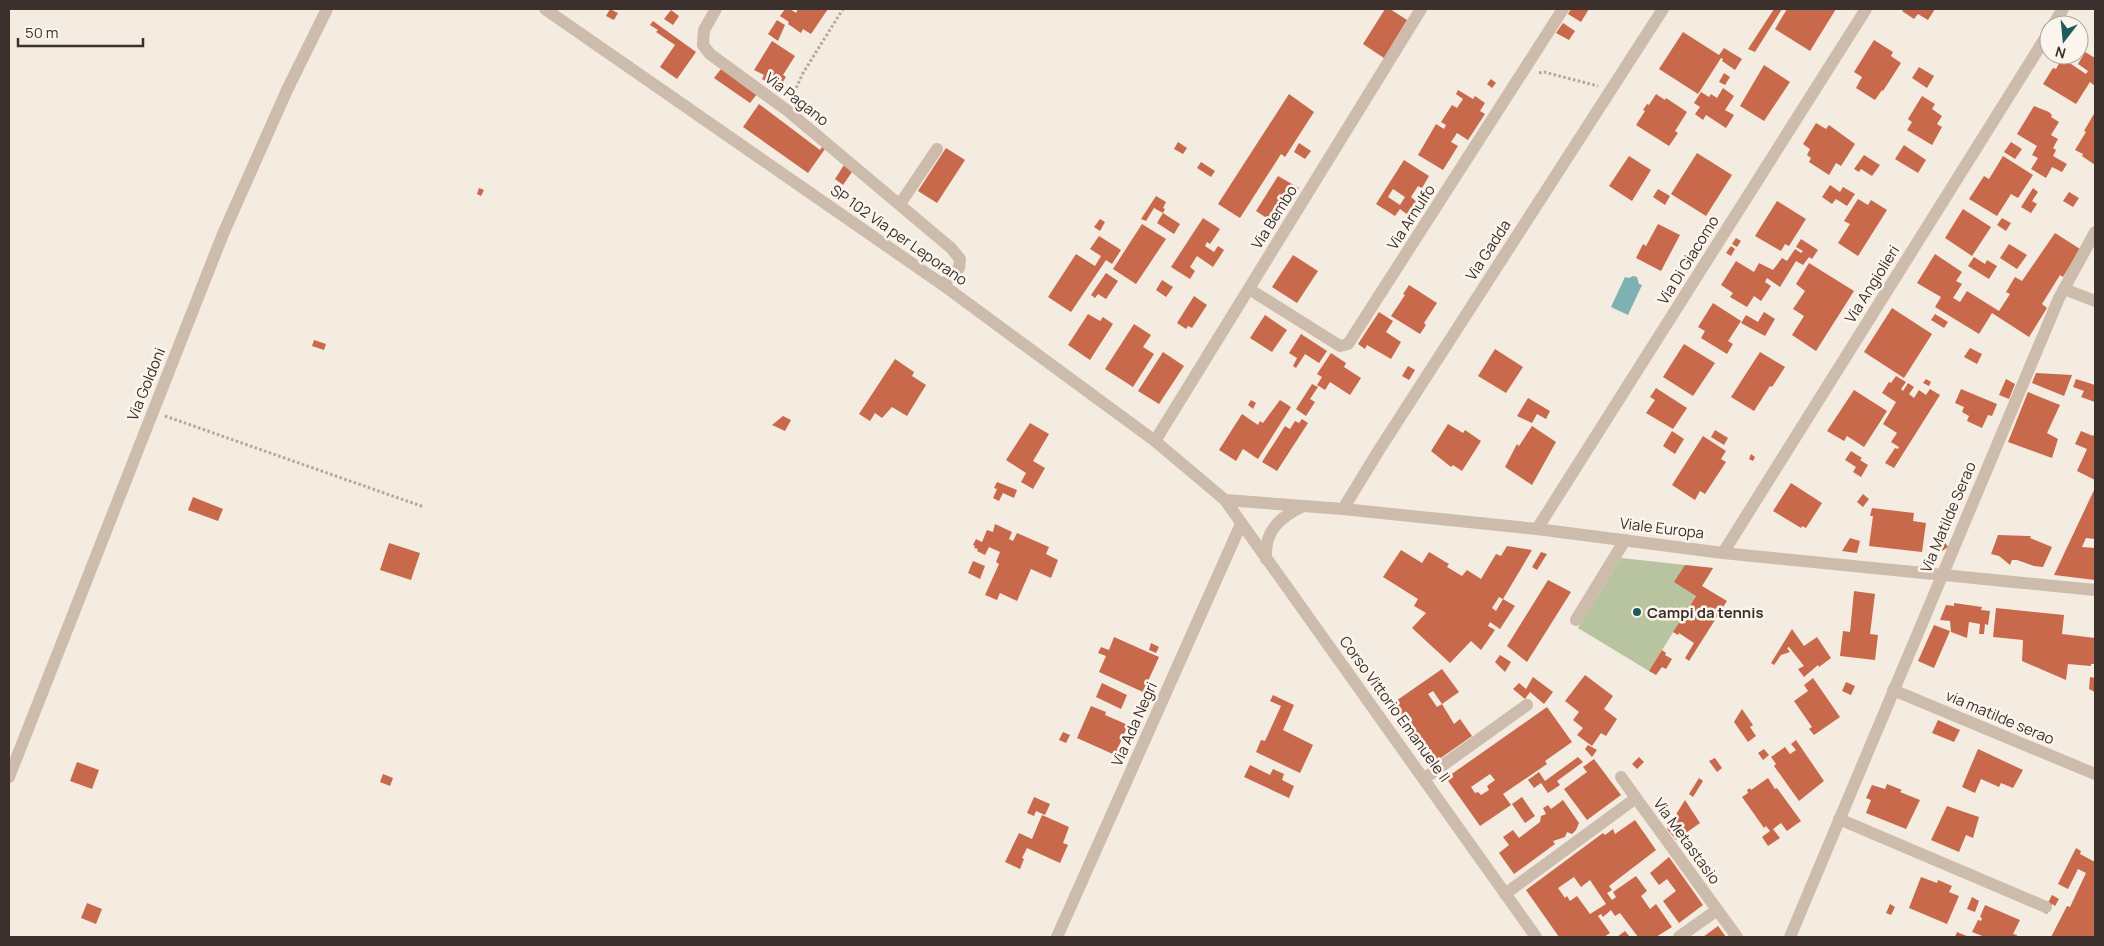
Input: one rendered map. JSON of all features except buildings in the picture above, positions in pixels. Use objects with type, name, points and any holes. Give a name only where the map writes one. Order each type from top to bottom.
[{"type":"street","name":"Via Goldoni","points":[[9,777],[222,234],[287,90],[327,9]]},
{"type":"street","name":"SP 102 Via per Leporano","points":[[546,9],[943,285],[1155,442],[1225,500]]},
{"type":"street","name":"Via Pagano","points":[[716,9],[704,30],[703,45],[710,54],[788,111],[951,248],[960,259],[958,268],[943,285]]},
{"type":"street","name":"Via Bembo","points":[[1155,442],[1421,9]]},
{"type":"street","name":"Via Arnulfo","points":[[1249,289],[1340,346],[1348,344],[1563,9]]},
{"type":"street","name":"Via Gadda","points":[[1343,509],[1663,9]]},
{"type":"street","name":"Via Di Giacomo","points":[[1538,529],[1866,9]]},
{"type":"street","name":"Via Angiolieri","points":[[1723,553],[2039,48]]},
{"type":"street","points":[[900,204],[937,149]]},
{"type":"street","name":"Via Matilde Serao","points":[[1790,937],[1941,574],[2064,289],[2095,232]]},
{"type":"street","points":[[2064,289],[2095,301]]},
{"type":"street","name":"Viale Europa","points":[[1225,500],[1343,509],[1538,529],[1723,553],[2095,590]]},
{"type":"street","name":"Corso Vittorio Emanuele II","points":[[1225,500],[1536,937]]},
{"type":"street","points":[[1266,559],[1266,544],[1274,525],[1303,506]]},
{"type":"street","name":"Via Ada Negri","points":[[1057,937],[1241,524]]},
{"type":"street","points":[[1576,620],[1625,540]]},
{"type":"street","name":"via matilde serao","points":[[1893,690],[2095,774]]},
{"type":"street","points":[[1424,778],[1527,705]]},
{"type":"street","points":[[1621,778],[1636,798]]},
{"type":"street","name":"Via Metastasio","points":[[1505,894],[1636,798],[1737,937]]},
{"type":"street","points":[[1839,819],[2046,907]]},
{"type":"street","points":[[1679,937],[1717,910]]},
{"type":"path","points":[[788,111],[803,73],[843,9]]},
{"type":"path","points":[[1521,75],[1544,72],[1611,90]]},
{"type":"path","points":[[152,411],[424,507]]},
{"type":"green space","name":"Campi da tennis","points":[[1621,558],[1713,568],[1649,671],[1578,628]]},
{"type":"water","points":[[1625,277],[1637,277],[1639,284],[1642,285],[1628,315],[1611,307]]},
{"type":"place","name":"Campi da tennis","points":[[1637,612]]}]
